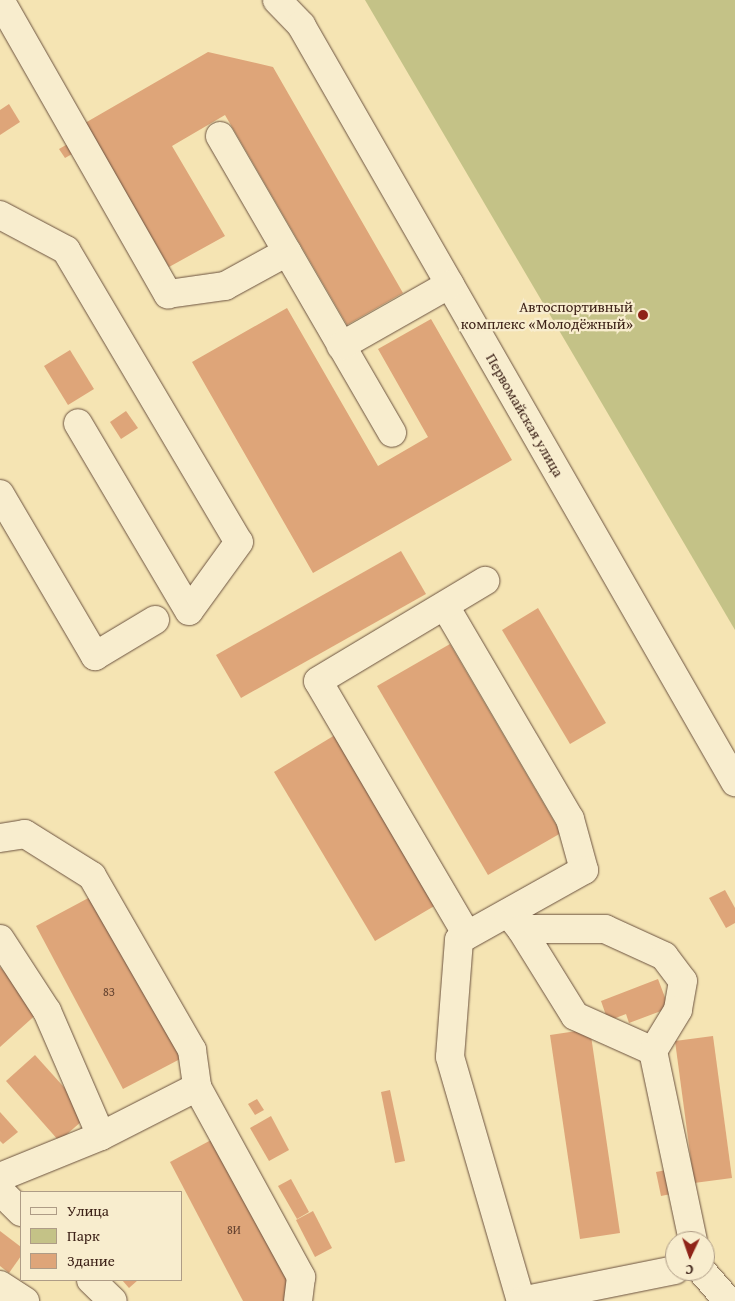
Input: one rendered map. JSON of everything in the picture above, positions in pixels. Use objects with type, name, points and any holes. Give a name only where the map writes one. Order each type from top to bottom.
[{"type":"street","name":"Первомайская улица","points":[[278,0],[302,26],[735,782]]},
{"type":"street","points":[[7,6],[168,294],[225,286],[287,252]]},
{"type":"street","points":[[220,136],[392,433]]},
{"type":"street","points":[[0,215],[66,250],[239,542],[189,611],[78,424]]},
{"type":"street","points":[[341,346],[450,284]]},
{"type":"street","points":[[0,494],[95,656],[156,620]]},
{"type":"street","points":[[467,935],[318,681],[485,581]]},
{"type":"street","points":[[445,606],[570,818],[584,870],[514,921],[467,935],[459,940],[450,1057],[521,1301],[665,1272]]},
{"type":"street","points":[[0,838],[25,834],[92,876],[192,1050],[197,1087],[301,1277],[298,1301]]},
{"type":"street","points":[[514,921],[575,1016],[653,1051]]},
{"type":"street","points":[[514,921],[606,929],[664,956],[683,981],[678,1010],[653,1051],[691,1231]]},
{"type":"street","points":[[0,939],[47,1011],[101,1136]]},
{"type":"street","points":[[0,1176],[101,1136],[197,1087]]},
{"type":"street","points":[[0,1191],[20,1211]]},
{"type":"street","points":[[93,1281],[113,1301]]},
{"type":"street","points":[[711,1281],[728,1301]]},
{"type":"street","points":[[0,1285],[25,1301]]},
{"type":"green space","name":"Автоспортивный комплекс «Молодёжный»","points":[[365,0],[735,0],[735,630]]},
{"type":"building","points":[[208,52],[273,67],[403,293],[347,325],[225,115],[172,146],[225,236],[169,267],[85,123]]},
{"type":"building","points":[[9,104],[20,122],[0,135],[0,110]]},
{"type":"building","points":[[73,141],[79,150],[65,158],[59,149]]},
{"type":"building","points":[[287,308],[378,466],[428,437],[378,349],[431,319],[512,460],[313,573],[192,362]]},
{"type":"building","points":[[70,350],[94,389],[68,405],[44,366]]},
{"type":"building","points":[[126,411],[138,428],[121,439],[110,422]]},
{"type":"building","points":[[401,551],[426,594],[241,698],[216,655]]},
{"type":"building","points":[[538,608],[606,723],[570,744],[502,630]]},
{"type":"building","points":[[450,644],[561,833],[488,875],[377,686]]},
{"type":"building","points":[[335,735],[436,905],[375,941],[274,772]]},
{"type":"building","points":[[725,890],[735,908],[735,923],[726,928],[709,898]]},
{"type":"building","points":[[94,895],[182,1058],[123,1089],[36,926]]},
{"type":"building","points":[[0,967],[40,1011],[0,1047]]},
{"type":"building","points":[[658,979],[669,1008],[629,1023],[626,1014],[608,1021],[601,1001]]},
{"type":"building","points":[[590,1029],[620,1233],[580,1239],[550,1035]]},
{"type":"building","points":[[713,1036],[732,1178],[694,1183],[675,1041]]},
{"type":"building","points":[[35,1055],[89,1115],[59,1141],[6,1081]]},
{"type":"building","points":[[390,1090],[405,1161],[395,1163],[381,1092]]},
{"type":"building","points":[[257,1099],[264,1110],[255,1115],[248,1104]]},
{"type":"building","points":[[0,1112],[18,1132],[3,1144],[0,1141]]},
{"type":"building","points":[[271,1116],[289,1150],[269,1161],[250,1128]]},
{"type":"building","points":[[213,1139],[298,1298],[291,1301],[243,1301],[170,1162]]},
{"type":"building","points":[[671,1169],[676,1193],[661,1196],[656,1172]]},
{"type":"building","points":[[291,1179],[309,1212],[297,1219],[278,1186]]},
{"type":"building","points":[[313,1211],[332,1248],[315,1257],[296,1220]]},
{"type":"building","points":[[0,1231],[20,1246],[20,1257],[9,1273],[0,1266]]},
{"type":"building","points":[[123,1281],[137,1281],[129,1288]]},
{"type":"place","name":"Автоспортивный комплекс «Молодёжный»","points":[[643,315]]}]
